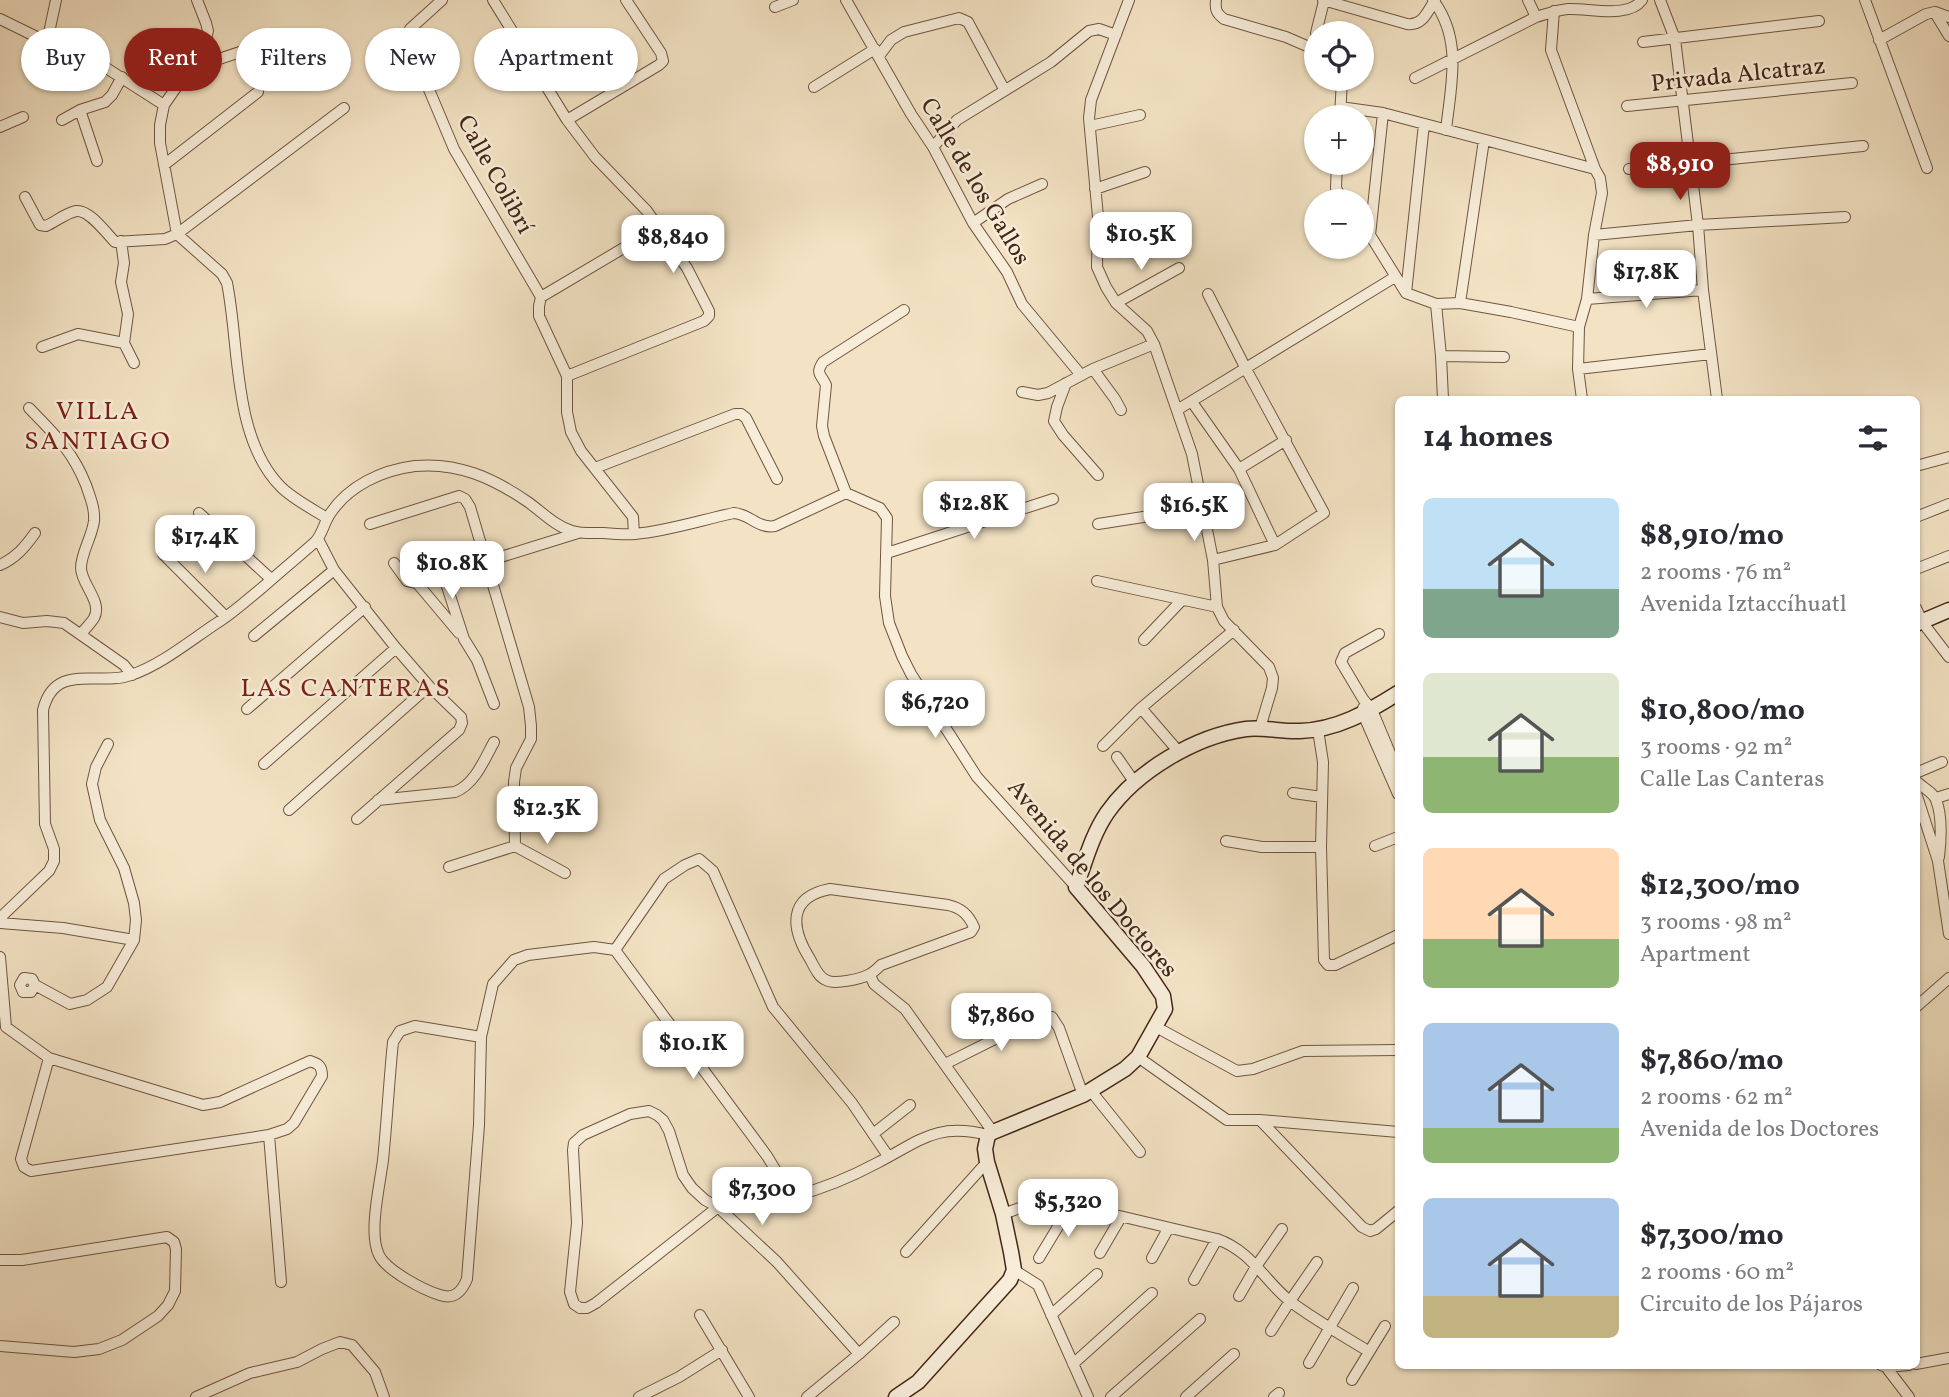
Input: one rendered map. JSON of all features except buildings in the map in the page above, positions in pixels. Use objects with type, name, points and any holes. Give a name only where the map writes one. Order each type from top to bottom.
[{"type":"main road","points":[[1920,623],[1949,610]]},
{"type":"main road","points":[[1076,887],[1096,832],[1120,797],[1158,764],[1222,734],[1260,728],[1318,730],[1341,724],[1395,694]]},
{"type":"main road","name":"Avenida de los Doctores","points":[[990,1134],[1087,1093],[1125,1069],[1138,1057],[1165,1009],[1163,996],[1143,966],[1076,887]]},
{"type":"main road","points":[[896,1397],[918,1382],[1010,1280],[1014,1270],[1003,1214],[987,1162],[985,1149],[990,1134]]},
{"type":"street","points":[[50,28],[56,0]]},
{"type":"street","points":[[197,0],[207,28]]},
{"type":"street","name":"Calle Colibrí","points":[[442,0],[410,29],[409,42],[454,149],[541,297]]},
{"type":"street","points":[[493,0],[567,120],[595,157],[659,227],[687,268],[709,311],[709,316],[704,321],[567,376]]},
{"type":"street","points":[[567,120],[663,61],[662,53],[626,0]]},
{"type":"street","points":[[775,7],[793,0]]},
{"type":"street","name":"Calle de los Gallos","points":[[846,0],[911,114],[933,147],[973,223],[1007,272],[1022,304],[1081,375]]},
{"type":"street","points":[[1129,0],[1091,100],[1088,118],[1098,217],[1097,267],[1116,303],[1147,331],[1154,344],[1192,454],[1213,560],[1217,607],[1224,621],[1269,667],[1273,678],[1260,728]]},
{"type":"street","points":[[1216,0],[1215,8],[1218,15],[1224,19],[1304,45]]},
{"type":"street","points":[[1319,21],[1324,0],[1414,25],[1421,21],[1434,0],[1446,21],[1454,58],[1447,130]]},
{"type":"street","points":[[1528,0],[1536,17]]},
{"type":"street","points":[[1415,78],[1536,17],[1569,9],[1627,11],[1638,6],[1642,0]]},
{"type":"street","points":[[1660,0],[1675,38],[1699,225],[1703,290],[1717,396]]},
{"type":"street","points":[[1865,0],[1927,168]]},
{"type":"street","points":[[1554,11],[1551,50],[1600,178],[1602,193],[1587,299],[1579,327],[1578,369],[1582,396]]},
{"type":"street","points":[[1879,40],[1926,14],[1935,12],[1949,18]]},
{"type":"street","points":[[1935,12],[1949,36]]},
{"type":"street","points":[[814,87],[877,52],[904,33],[958,18],[968,22],[1004,89]]},
{"type":"street","points":[[0,19],[21,30]]},
{"type":"street","points":[[1643,42],[1819,21]]},
{"type":"street","points":[[933,147],[957,120],[1051,62],[1089,31],[1099,29],[1116,35]]},
{"type":"street","points":[[110,70],[164,104]]},
{"type":"street","points":[[62,120],[80,110],[105,102],[122,77]]},
{"type":"street","name":"Privada Alcatraz","points":[[1627,106],[1852,83]]},
{"type":"street","points":[[173,91],[164,104],[160,143],[177,234],[222,274],[227,283],[235,354],[247,423],[254,443],[281,487],[327,518]]},
{"type":"street","points":[[164,165],[258,92]]},
{"type":"street","points":[[25,197],[40,225],[46,226],[75,211],[83,212],[115,242],[165,239],[177,234],[344,108]]},
{"type":"street","points":[[80,110],[97,161]]},
{"type":"street","points":[[1374,113],[1595,169]]},
{"type":"street","points":[[1374,197],[1383,113]]},
{"type":"street","points":[[1090,126],[1140,115]]},
{"type":"street","points":[[2,124],[10,124],[23,117]]},
{"type":"street","points":[[1406,293],[1424,124]]},
{"type":"street","points":[[1460,303],[1483,140]]},
{"type":"street","points":[[1629,169],[1863,146]]},
{"type":"street","points":[[1096,189],[1146,172]]},
{"type":"street","points":[[973,223],[1008,199],[1042,184]]},
{"type":"street","points":[[1594,235],[1699,225],[1845,217]]},
{"type":"street","points":[[1097,243],[1178,219]]},
{"type":"street","points":[[634,534],[633,517],[581,451],[572,432],[567,412],[567,376],[540,316],[539,306],[541,297],[659,227]]},
{"type":"street","points":[[121,241],[124,262],[121,282],[128,314],[124,344],[134,363]]},
{"type":"street","points":[[1374,242],[1406,293],[1436,304],[1460,303],[1579,327]]},
{"type":"street","points":[[1116,303],[1179,268]]},
{"type":"street","points":[[1177,410],[1395,277]]},
{"type":"street","points":[[1587,299],[1703,290]]},
{"type":"street","points":[[1208,294],[1324,513],[1275,545],[1213,560]]},
{"type":"street","points":[[1436,304],[1443,396]]},
{"type":"street","points":[[394,563],[407,581],[417,583],[579,533],[634,534],[734,513],[743,513],[766,528],[846,493],[824,436],[822,426],[826,385],[819,369],[823,362],[904,310]]},
{"type":"street","points":[[42,347],[78,334],[124,344]]},
{"type":"street","points":[[1022,392],[1038,395],[1048,393],[1093,369],[1154,344]]},
{"type":"street","points":[[1578,369],[1711,354]]},
{"type":"street","points":[[1441,356],[1504,357]]},
{"type":"street","points":[[1093,369],[1121,410]]},
{"type":"street","points":[[1066,383],[1056,407],[1054,421],[1098,475]]},
{"type":"street","points":[[1192,402],[1239,469],[1275,545]]},
{"type":"street","points":[[29,408],[66,447],[77,464],[93,504],[94,521],[81,564],[81,573],[97,608],[95,617],[80,634]]},
{"type":"street","points":[[595,468],[741,414],[746,418],[777,479]]},
{"type":"street","points":[[1239,469],[1286,440]]},
{"type":"street","points":[[1920,465],[1949,457]]},
{"type":"street","points":[[0,921],[49,871],[54,861],[54,849],[45,824],[43,710],[46,696],[56,687],[73,679],[117,679],[149,667],[226,617],[318,539],[327,518],[350,491],[388,472],[403,468],[438,466],[455,467],[479,474],[527,502],[555,523],[579,533]]},
{"type":"street","name":"Avenida de los Doctores","points":[[846,493],[880,508],[887,518],[885,596],[889,623],[911,674],[977,776],[1076,887]]},
{"type":"street","points":[[370,524],[459,496],[465,499],[470,507],[529,707],[531,739],[516,768],[514,782],[515,846]]},
{"type":"street","points":[[887,553],[1053,499]]},
{"type":"street","points":[[1920,515],[1949,504]]},
{"type":"street","points":[[1098,524],[1201,508]]},
{"type":"street","points":[[200,513],[271,579]]},
{"type":"street","points":[[0,565],[23,550],[35,533]]},
{"type":"street","points":[[318,539],[334,570],[396,648],[461,717],[462,723],[459,730],[357,819]]},
{"type":"street","points":[[163,554],[226,617]]},
{"type":"street","points":[[1920,567],[1949,556]]},
{"type":"street","points":[[254,636],[334,570]]},
{"type":"street","points":[[443,574],[464,639]]},
{"type":"street","points":[[1097,581],[1217,607]]},
{"type":"street","points":[[417,583],[464,639],[477,660],[494,704]]},
{"type":"street","points":[[1144,640],[1182,600]]},
{"type":"street","points":[[247,709],[365,607]]},
{"type":"street","points":[[0,617],[23,623],[64,623],[124,666],[132,675]]},
{"type":"street","points":[[1920,623],[1949,657]]},
{"type":"street","points":[[1103,746],[1141,708],[1234,630]]},
{"type":"street","points":[[1380,634],[1345,653],[1341,662],[1395,766]]},
{"type":"street","points":[[264,764],[396,648]]},
{"type":"street","points":[[289,810],[429,686]]},
{"type":"street","points":[[1141,708],[1179,752]]},
{"type":"street","points":[[1366,708],[1395,786]]},
{"type":"street","points":[[1318,730],[1322,762],[1324,960],[1328,965],[1335,965],[1395,936]]},
{"type":"street","points":[[377,800],[464,789],[494,742]]},
{"type":"street","points":[[35,985],[70,1004],[87,1000],[107,987],[134,940],[134,903],[124,868],[100,820],[92,784],[96,768],[108,744]]},
{"type":"street","points":[[1117,757],[1135,783]]},
{"type":"street","points":[[1920,771],[1942,762]]},
{"type":"street","points":[[1920,784],[1936,798],[1941,842],[1938,861]]},
{"type":"street","points":[[1293,793],[1322,797]]},
{"type":"street","points":[[1936,798],[1949,794]]},
{"type":"street","points":[[1920,816],[1938,861],[1949,934]]},
{"type":"street","points":[[1375,846],[1395,838]]},
{"type":"street","points":[[1226,841],[1262,847],[1321,847]]},
{"type":"street","points":[[449,867],[515,846],[565,873]]},
{"type":"street","points":[[615,950],[664,879],[699,859],[713,871],[773,1007],[852,1103],[888,1156]]},
{"type":"street","points":[[830,889],[948,905],[959,908],[969,916],[974,927],[971,932],[881,965],[870,975],[836,982],[827,982],[821,976],[803,948],[796,924],[796,915],[811,895],[830,889]]},
{"type":"street","points":[[0,921],[134,940]]},
{"type":"street","points":[[481,1037],[415,1026],[400,1031],[393,1042],[373,1238],[379,1255],[389,1269],[441,1296],[454,1296],[463,1290],[467,1279],[474,1212],[481,1037],[493,984],[513,960],[528,955],[594,947],[615,950],[759,1145],[792,1197],[856,1173],[920,1138],[946,1131],[968,1130],[990,1134]]},
{"type":"street","points":[[0,957],[6,1027],[49,1058],[203,1105],[220,1102],[310,1061],[322,1068],[322,1076],[294,1123],[287,1129],[269,1135],[31,1171],[24,1167],[21,1159],[49,1058]]},
{"type":"street","points":[[870,975],[874,984],[905,1009],[945,1064],[990,1134]]},
{"type":"street","points":[[1920,1003],[1949,978]]},
{"type":"street","points":[[945,1064],[1039,1017],[1052,1017],[1087,1093],[1140,1152]]},
{"type":"street","points":[[1156,1027],[1237,1071],[1253,1069],[1303,1051],[1395,1050]]},
{"type":"street","points":[[1138,1057],[1227,1120],[1259,1120],[1395,1132]]},
{"type":"street","points":[[873,1134],[910,1105]]},
{"type":"street","points":[[718,1207],[596,1303],[587,1308],[574,1304],[570,1292],[578,1223],[574,1143],[583,1135],[630,1114],[649,1111],[663,1120],[683,1175],[688,1181],[705,1200],[718,1207],[777,1262],[859,1354]]},
{"type":"street","points":[[1259,1120],[1362,1227],[1370,1231],[1376,1229],[1395,1213]]},
{"type":"street","points":[[269,1135],[281,1282]]},
{"type":"street","points":[[906,1252],[987,1162]]},
{"type":"street","points":[[1003,1214],[1039,1201],[1056,1200],[1217,1239],[1230,1244],[1257,1265],[1290,1301],[1368,1351]]},
{"type":"street","points":[[1039,1258],[1072,1205]]},
{"type":"street","points":[[1101,1253],[1121,1217]]},
{"type":"street","points":[[1152,1258],[1168,1228]]},
{"type":"street","points":[[1239,1296],[1282,1229]]},
{"type":"street","points":[[0,1259],[22,1260],[167,1237],[174,1242],[176,1249],[175,1291],[168,1305],[158,1316],[122,1339],[99,1349],[74,1352],[0,1346]]},
{"type":"street","points":[[1194,1280],[1217,1239]]},
{"type":"street","points":[[1271,1331],[1317,1262]]},
{"type":"street","points":[[1014,1270],[1038,1285],[1088,1397]]},
{"type":"street","points":[[1051,1315],[1097,1274]]},
{"type":"street","points":[[1309,1363],[1353,1288]]},
{"type":"street","points":[[1073,1364],[1152,1293]]},
{"type":"street","points":[[700,1315],[749,1397]]},
{"type":"street","points":[[1111,1397],[1200,1319]]},
{"type":"street","points":[[807,1397],[894,1322]]},
{"type":"street","points":[[1352,1380],[1385,1326]]},
{"type":"street","points":[[197,1397],[250,1373],[297,1362],[340,1342],[352,1345],[375,1372],[384,1397]]},
{"type":"street","points":[[639,1397],[679,1377],[722,1350]]},
{"type":"street","points":[[1186,1397],[1234,1354]]},
{"type":"street","points":[[1920,1363],[1949,1358]]},
{"type":"street","points":[[1886,1369],[1909,1397]]},
{"type":"district","name":"VILLA SANTIAGO","points":[[98,425]]},
{"type":"district","name":"LAS CANTERAS","points":[[346,687]]}]
